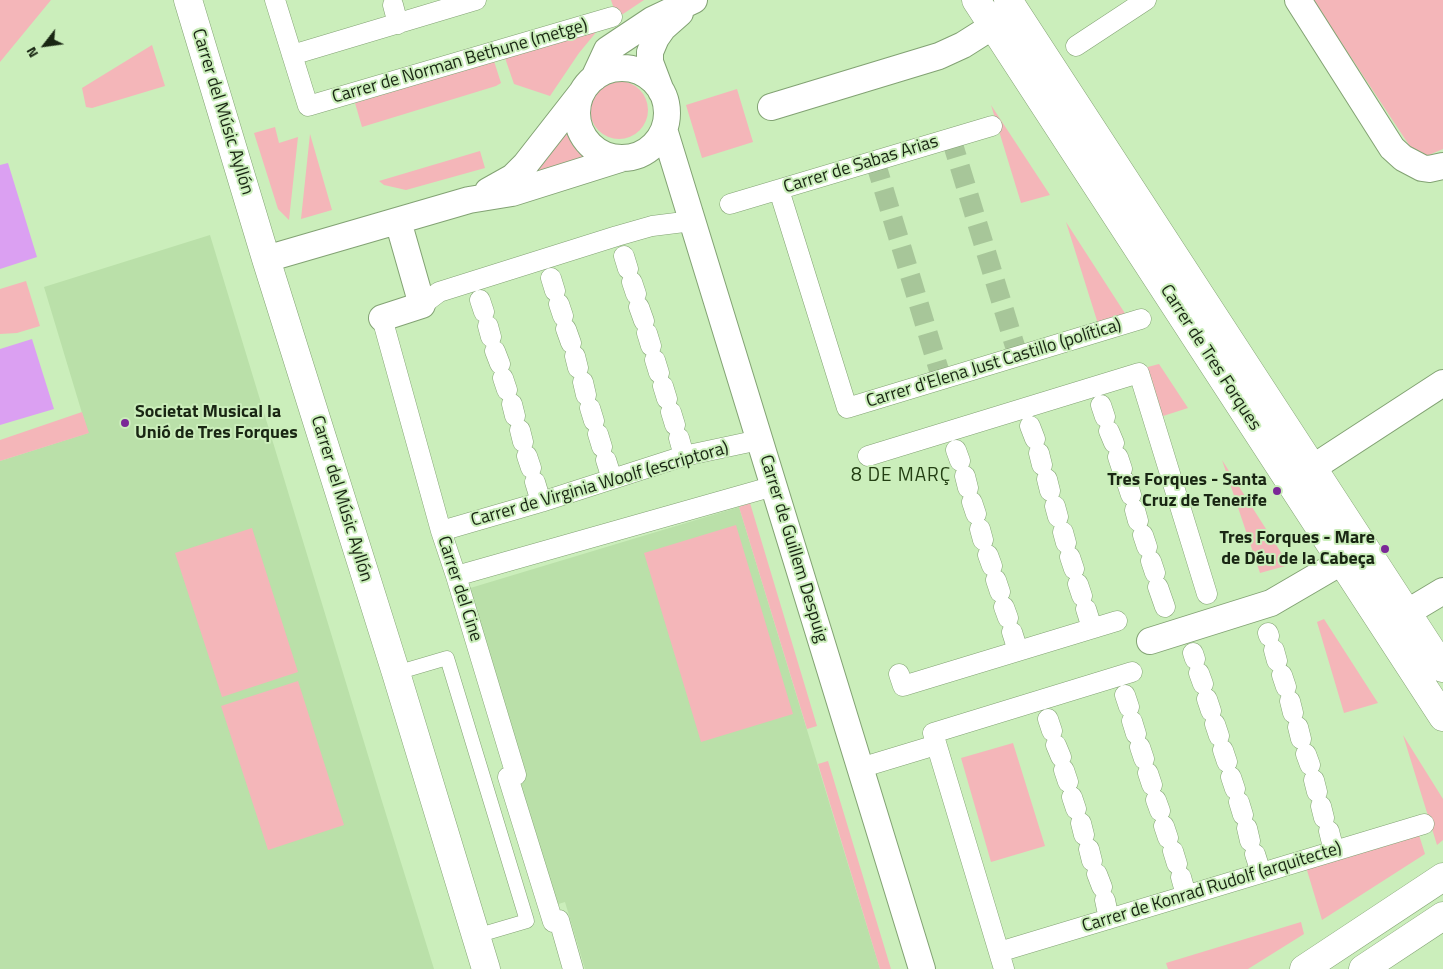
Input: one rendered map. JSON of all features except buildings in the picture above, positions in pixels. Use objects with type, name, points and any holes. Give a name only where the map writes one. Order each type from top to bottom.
[{"type":"main road","name":"Carrer del Músic Ayllón","points":[[188,0],[266,260],[396,673],[486,969]]},
{"type":"main road","name":"Carrer de Tres Forques","points":[[976,0],[1302,475],[1408,612],[1443,668]]},
{"type":"main road","name":"Carrer de Tres Forques","points":[[1008,0],[1302,475],[1343,562],[1443,717]]},
{"type":"main road","points":[[1304,969],[1443,877]]},
{"type":"main road","points":[[1362,969],[1443,916]]},
{"type":"street","points":[[275,0],[292,55],[396,14],[472,1]]},
{"type":"street","points":[[1076,46],[1146,0]]},
{"type":"street","points":[[1298,0],[1392,148],[1403,158],[1422,168],[1443,166]]},
{"type":"street","name":"Carrer de Norman Bethune (metge)","points":[[588,85],[607,50],[652,20],[692,1]]},
{"type":"street","name":"Carrer de Norman Bethune (metge)","points":[[662,92],[650,62],[650,52],[663,28],[692,1]]},
{"type":"street","name":"Carrer de Norman Bethune (metge)","points":[[292,55],[308,106],[612,17]]},
{"type":"street","points":[[771,106],[939,56],[963,45],[993,26]]},
{"type":"street","points":[[266,260],[469,200],[512,193],[620,159],[634,157],[648,150],[658,140],[664,129],[667,116],[662,92],[654,82],[643,74],[631,69],[618,68],[611,70],[588,85],[525,165],[513,177],[469,200]]},
{"type":"street","points":[[588,85],[577,106],[577,121],[582,136],[592,148],[605,156],[620,159]]},
{"type":"street","name":"Carrer de Sabas Arias","points":[[730,204],[992,126]]},
{"type":"street","name":"Carrer de Guillem Despuig","points":[[664,129],[922,969]]},
{"type":"street","name":"Carrer d'Elena Just Castillo (política)","points":[[779,190],[848,408],[1141,319]]},
{"type":"street","points":[[398,221],[422,305],[439,292],[504,378],[541,502]]},
{"type":"street","points":[[504,378],[575,356],[650,341],[652,226],[692,222]]},
{"type":"street","name":"Carrer del Cine","points":[[422,305],[382,318],[441,531],[516,775],[508,777],[553,922],[559,920],[573,969]]},
{"type":"street","name":"Carrer de Virginia Woolf (escriptora)","points":[[441,531],[612,479],[650,341],[759,440]]},
{"type":"street","points":[[575,356],[612,479]]},
{"type":"street","points":[[1165,607],[1126,483],[1139,373],[1207,594]]},
{"type":"street","points":[[1302,475],[1443,383]]},
{"type":"street","points":[[868,456],[982,535],[1092,628]]},
{"type":"street","points":[[899,674],[903,686],[982,535],[1055,505],[1126,483]]},
{"type":"street","points":[[456,576],[774,486]]},
{"type":"street","points":[[1055,505],[1092,628]]},
{"type":"street","points":[[1150,641],[1271,602],[1343,562]]},
{"type":"street","points":[[1408,612],[1443,591]]},
{"type":"street","points":[[1092,628],[1117,621]]},
{"type":"street","points":[[1298,728],[1334,851]]},
{"type":"street","points":[[1002,960],[933,733],[1074,803],[1150,774]]},
{"type":"street","points":[[860,768],[936,745]]},
{"type":"street","name":"Carrer de Konrad Rudolf (arquitecte)","points":[[1002,960],[1074,803],[1150,774],[1225,757],[1334,851],[1424,824]]},
{"type":"lane","points":[[396,673],[446,658],[464,714],[526,921],[476,936]]},
{"type":"shaded area","points":[[0,0],[51,0],[0,62]]},
{"type":"shaded area","points":[[611,0],[644,0],[617,18]]},
{"type":"shaded area","points":[[1313,0],[1443,0],[1443,149],[1429,155],[1420,155],[1413,151]]},
{"type":"shaded area","points":[[598,30],[579,53],[550,96],[514,84],[505,58]]},
{"type":"shaded area","points":[[152,45],[165,86],[92,108],[86,107],[82,88]]},
{"type":"shaded area","points":[[494,61],[501,83],[496,86],[362,127],[355,103]]},
{"type":"shaded area","points":[[613,81],[625,81],[640,89],[648,104],[648,116],[640,131],[625,139],[613,139],[598,131],[590,116],[590,104],[598,89]]},
{"type":"shaded area","points":[[737,89],[753,142],[702,158],[686,105]]},
{"type":"shaded area","points":[[991,105],[1050,195],[1021,203]]},
{"type":"shaded area","points":[[275,127],[279,143],[298,137],[289,220],[278,209],[254,133]]},
{"type":"shaded area","points":[[566,133],[574,147],[587,158],[518,182]]},
{"type":"shaded area","points":[[310,134],[332,210],[301,219]]},
{"type":"shaded area","points":[[480,151],[485,168],[406,190],[384,185],[379,181]]},
{"type":"shaded area","points":[[8,163],[37,257],[0,269],[0,165]]},
{"type":"shaded area","points":[[1066,222],[1128,318],[1099,327]]},
{"type":"shaded area","points":[[210,235],[434,969],[0,969],[0,461],[88,433],[44,287]]},
{"type":"shaded area","points":[[26,281],[40,326],[17,333],[0,334],[0,289]]},
{"type":"shaded area","points":[[32,339],[54,409],[0,425],[0,349]]},
{"type":"shaded area","points":[[1159,364],[1188,408],[1160,417],[1144,368]]},
{"type":"shaded area","points":[[82,412],[89,433],[0,461],[0,440]]},
{"type":"shaded area","points":[[1222,460],[1289,565],[1260,573]]},
{"type":"shaded area","points":[[750,503],[817,726],[807,729],[739,507]]},
{"type":"shaded area","points":[[739,507],[880,969],[585,969],[565,902],[555,905],[517,780],[467,589]]},
{"type":"shaded area","points":[[736,525],[793,714],[701,742],[644,553]]},
{"type":"shaded area","points":[[252,528],[298,672],[222,697],[175,553]]},
{"type":"shaded area","points":[[1324,619],[1378,703],[1344,713],[1317,622]]},
{"type":"shaded area","points":[[298,681],[344,825],[268,850],[221,706]]},
{"type":"shaded area","points":[[1403,735],[1443,799],[1443,840],[1437,845]]},
{"type":"shaded area","points":[[1013,743],[1045,846],[991,862],[961,758]]},
{"type":"shaded area","points":[[828,761],[891,969],[880,969],[818,764]]},
{"type":"shaded area","points":[[1419,835],[1425,854],[1322,920],[1306,867]]},
{"type":"shaded area","points":[[1301,922],[1304,934],[1248,969],[1168,969],[1166,963]]},
{"type":"tunnel","points":[[951,138],[1018,356]]},
{"type":"tunnel","points":[[875,161],[942,380]]},
{"type":"place","name":"Societat Musical la Unió de Tres Forques","points":[[125,423]]},
{"type":"place","name":"Tres Forques - Santa Cruz de Tenerife","points":[[1277,491]]},
{"type":"place","name":"Tres Forques - Mare de Déu de la Cabeça","points":[[1385,549]]},
{"type":"district","name":"8 DE MARÇ","points":[[901,476]]}]
